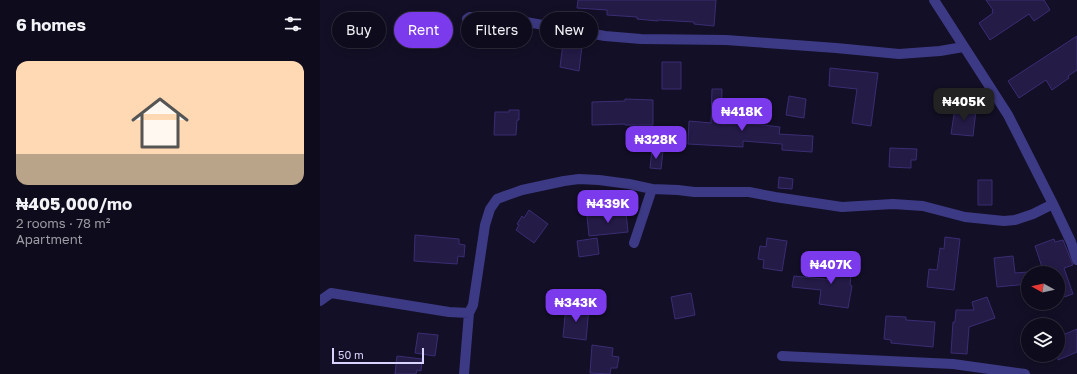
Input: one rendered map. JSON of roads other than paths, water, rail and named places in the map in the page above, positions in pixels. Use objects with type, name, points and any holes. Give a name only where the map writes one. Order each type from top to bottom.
[{"type":"street","points":[[934,0],[1008,116],[1053,204],[1071,242],[1077,260]]},
{"type":"street","points":[[532,23],[605,36],[641,39],[726,40],[899,54],[940,51],[963,47]]},
{"type":"street","points":[[464,374],[469,313],[473,305],[485,225],[490,209],[497,200],[522,190],[579,179],[599,180],[652,189],[710,193],[728,191],[750,192],[842,207],[892,204],[923,206],[965,217],[1004,221],[1015,220],[1033,214],[1053,204]]},
{"type":"street","points":[[634,243],[652,189]]},
{"type":"street","points":[[320,300],[331,293],[449,312],[469,313]]},
{"type":"street","points":[[782,356],[953,364],[1025,374]]}]
